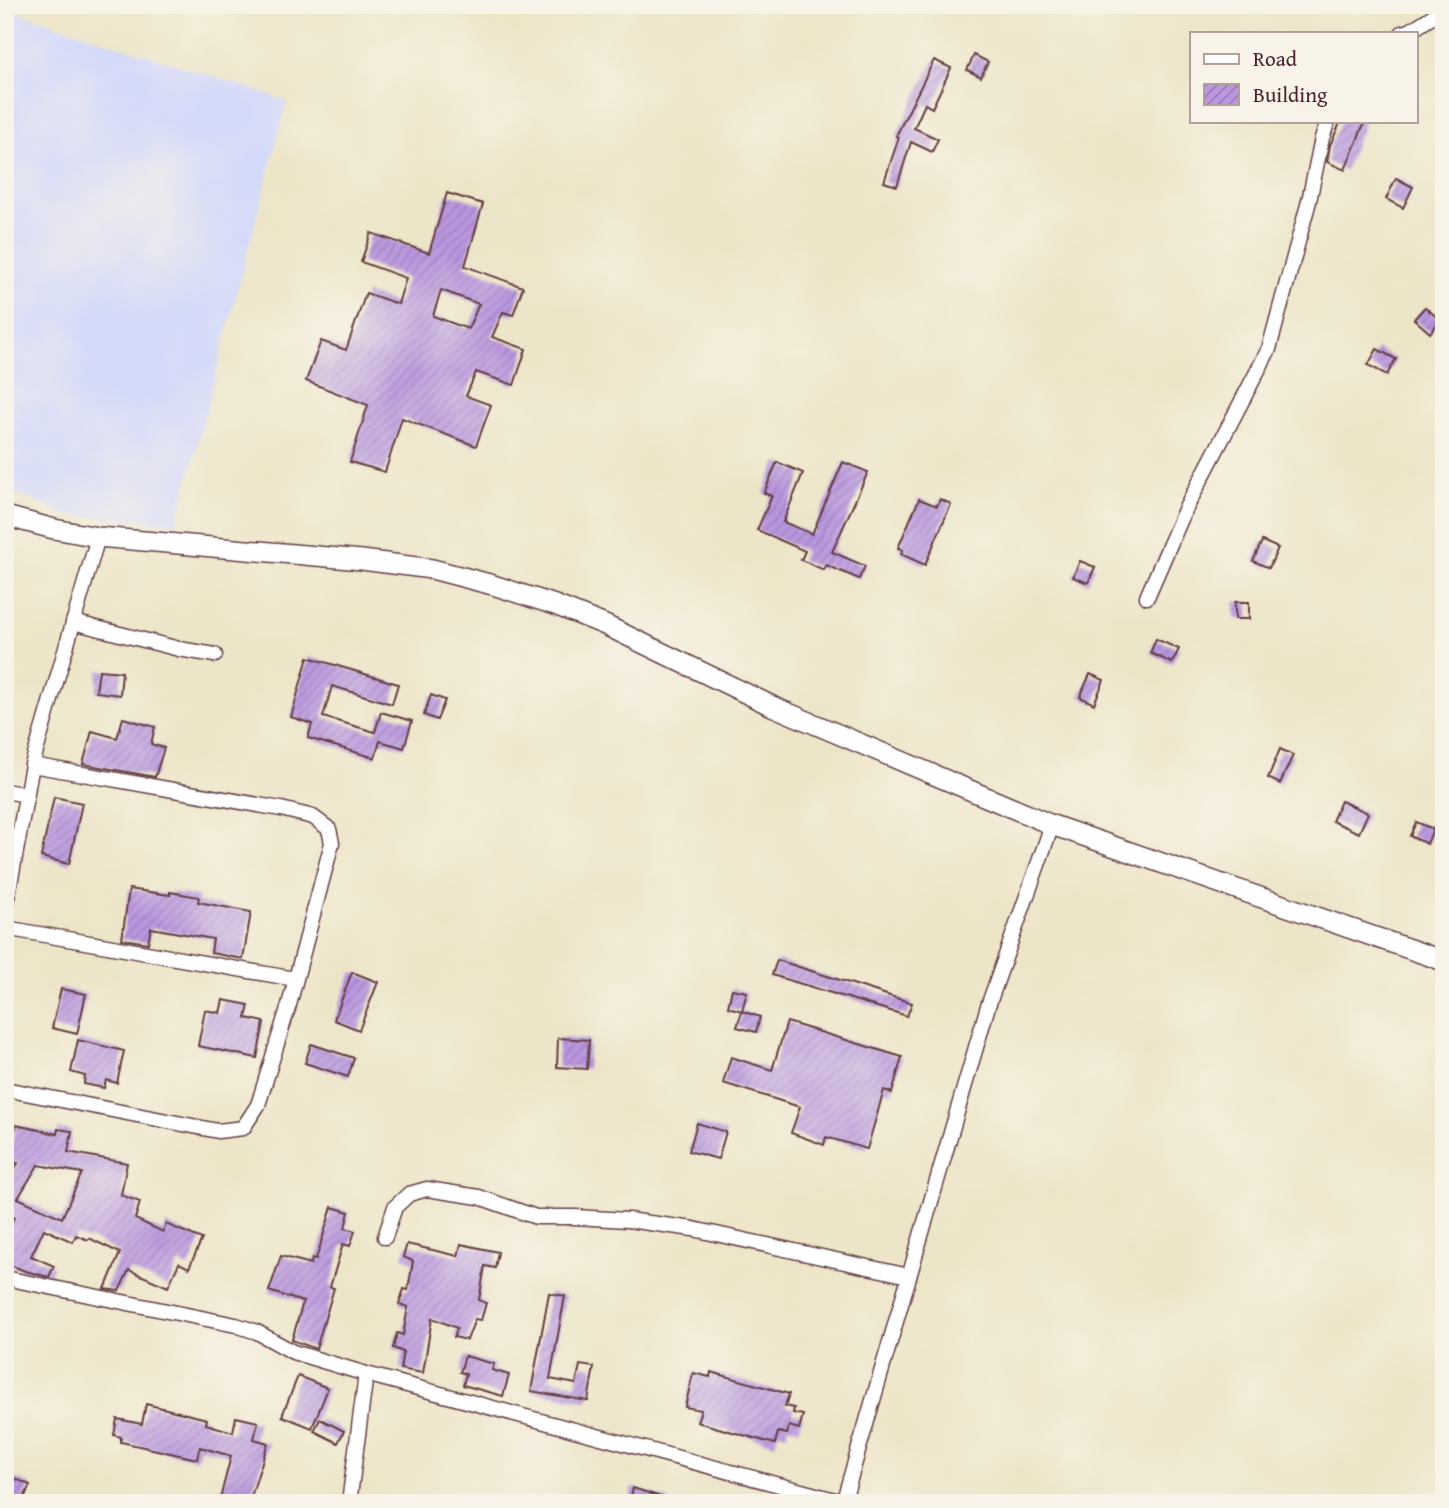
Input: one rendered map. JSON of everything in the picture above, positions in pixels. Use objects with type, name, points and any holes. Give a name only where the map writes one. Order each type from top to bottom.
[{"type":"main road","points":[[5,516],[97,537],[362,560],[432,569],[493,585],[605,625],[772,706],[1052,825],[1444,961]]},
{"type":"street","points":[[1406,32],[1444,9]]},
{"type":"street","points":[[1147,597],[1184,512],[1269,349],[1328,122]]},
{"type":"street","points":[[5,911],[32,765],[97,537]]},
{"type":"street","points":[[73,622],[179,649],[215,655]]},
{"type":"street","points":[[5,1089],[218,1131],[243,1128],[258,1105],[332,843],[329,829],[313,817],[32,765]]},
{"type":"street","points":[[5,791],[27,795]]},
{"type":"street","points":[[5,1278],[236,1325],[257,1332],[293,1352],[366,1374],[844,1502],[988,1006],[1052,825]]},
{"type":"street","points":[[5,928],[295,979]]},
{"type":"street","points":[[386,1237],[396,1207],[409,1194],[427,1189],[479,1197],[536,1217],[628,1220],[693,1229],[909,1276]]},
{"type":"street","points":[[349,1503],[366,1374]]},
{"type":"shaded area","points":[[5,8],[287,101],[177,523],[67,515],[5,489]]},
{"type":"building","points":[[974,55],[988,62],[981,77],[967,70]]},
{"type":"building","points":[[934,60],[951,68],[932,108],[925,104],[914,128],[938,139],[932,152],[911,142],[897,186],[884,182],[899,137],[896,136]]},
{"type":"building","points":[[1341,122],[1365,122],[1345,170],[1327,162],[1330,145]]},
{"type":"building","points":[[1396,178],[1413,187],[1403,208],[1386,199]]},
{"type":"building","points":[[447,193],[483,204],[465,266],[523,287],[513,315],[503,312],[492,337],[526,349],[514,385],[476,372],[466,396],[491,405],[476,446],[402,418],[385,472],[350,462],[368,405],[306,381],[321,341],[346,350],[366,293],[398,304],[406,278],[361,262],[371,233],[429,253]],"holes":[[[441,290],[479,304],[468,329],[433,316]]]},
{"type":"building","points":[[1425,307],[1440,320],[1430,333],[1414,319]]},
{"type":"building","points":[[1377,349],[1396,359],[1387,375],[1368,365]]},
{"type":"building","points":[[777,462],[803,473],[783,522],[812,534],[843,462],[868,472],[832,552],[865,566],[859,579],[826,565],[824,570],[801,560],[805,551],[757,530],[772,496],[764,493]]},
{"type":"building","points":[[919,499],[937,506],[940,499],[951,504],[925,565],[901,554],[903,550],[898,548]]},
{"type":"building","points":[[1262,541],[1278,548],[1269,568],[1253,561]]},
{"type":"building","points":[[1080,561],[1095,567],[1088,583],[1073,577]]},
{"type":"building","points":[[1235,602],[1249,602],[1249,619],[1235,619]]},
{"type":"building","points":[[1156,639],[1179,649],[1172,663],[1150,653]]},
{"type":"building","points":[[308,657],[398,684],[392,704],[332,686],[323,717],[375,732],[381,712],[412,721],[404,748],[380,741],[375,758],[308,738],[312,724],[291,717]]},
{"type":"building","points":[[99,670],[122,672],[120,695],[96,692]]},
{"type":"building","points":[[1090,674],[1104,680],[1094,704],[1080,697]]},
{"type":"building","points":[[431,695],[445,700],[437,720],[424,715]]},
{"type":"building","points":[[123,718],[155,727],[151,744],[164,748],[155,777],[83,764],[92,731],[117,738]]},
{"type":"building","points":[[1280,749],[1293,755],[1280,784],[1268,778]]},
{"type":"building","points":[[54,797],[82,803],[69,864],[41,857]]},
{"type":"building","points":[[1341,801],[1368,813],[1359,833],[1332,821]]},
{"type":"building","points":[[1416,822],[1433,829],[1427,844],[1410,836]]},
{"type":"building","points":[[129,889],[199,897],[198,902],[251,912],[243,959],[211,953],[213,939],[151,928],[148,943],[122,939]]},
{"type":"building","points":[[777,960],[912,1003],[907,1016],[772,975]]},
{"type":"building","points":[[352,972],[378,982],[359,1030],[334,1020]]},
{"type":"building","points":[[61,989],[86,994],[77,1034],[52,1028]]},
{"type":"building","points":[[732,989],[747,992],[742,1011],[728,1007]]},
{"type":"building","points":[[223,1000],[249,1005],[246,1018],[264,1022],[257,1058],[198,1046],[205,1010],[220,1013]]},
{"type":"building","points":[[742,1011],[760,1017],[756,1032],[737,1027]]},
{"type":"building","points":[[787,1022],[902,1057],[892,1093],[884,1090],[867,1149],[826,1137],[824,1145],[791,1133],[800,1107],[723,1083],[731,1057],[772,1070]]},
{"type":"building","points":[[558,1038],[589,1040],[587,1069],[557,1067]]},
{"type":"building","points":[[78,1040],[124,1051],[117,1083],[106,1080],[104,1088],[84,1084],[85,1076],[71,1072]]},
{"type":"building","points":[[311,1044],[354,1058],[348,1077],[305,1063]]},
{"type":"building","points":[[697,1123],[726,1132],[718,1159],[689,1151]]},
{"type":"building","points":[[16,1125],[57,1134],[58,1129],[72,1131],[68,1152],[127,1163],[121,1195],[140,1202],[135,1219],[163,1232],[166,1224],[202,1239],[189,1268],[179,1263],[168,1287],[129,1270],[119,1291],[105,1289],[120,1253],[89,1238],[88,1240],[76,1235],[73,1242],[44,1229],[31,1256],[54,1266],[49,1277],[5,1263],[5,1239],[14,1217],[9,1215],[5,1222],[5,1185],[18,1163],[8,1160]],"holes":[[[38,1165],[82,1173],[62,1218],[18,1198]]]},
{"type":"building","points":[[332,1207],[349,1212],[345,1228],[355,1231],[350,1246],[343,1244],[330,1287],[334,1288],[316,1349],[292,1340],[303,1302],[269,1291],[281,1256],[311,1264],[312,1258],[316,1259]]},
{"type":"building","points":[[407,1244],[458,1256],[461,1244],[498,1252],[495,1268],[485,1266],[479,1300],[486,1303],[481,1320],[475,1319],[467,1340],[454,1337],[457,1328],[432,1318],[423,1373],[400,1369],[403,1352],[393,1348],[397,1333],[403,1335],[408,1307],[399,1304],[404,1289],[408,1290],[413,1261],[403,1257]]},
{"type":"building","points":[[549,1293],[565,1296],[550,1379],[576,1384],[580,1365],[594,1367],[588,1401],[531,1391]]},
{"type":"building","points":[[465,1356],[494,1364],[492,1370],[509,1375],[503,1396],[463,1385],[466,1374],[460,1372]]},
{"type":"building","points":[[711,1372],[789,1394],[785,1406],[794,1408],[793,1413],[803,1415],[799,1429],[789,1426],[787,1434],[778,1432],[775,1444],[697,1422],[701,1410],[685,1407],[693,1373],[710,1377]]},
{"type":"building","points":[[298,1376],[328,1388],[312,1428],[282,1416]]},
{"type":"building","points":[[146,1404],[207,1419],[206,1424],[233,1432],[236,1417],[258,1422],[254,1439],[268,1443],[249,1503],[219,1503],[231,1456],[200,1447],[197,1459],[121,1442],[121,1437],[114,1435],[117,1419],[142,1424]]},
{"type":"building","points":[[320,1419],[344,1431],[338,1443],[314,1431]]},
{"type":"building","points":[[5,1474],[30,1485],[22,1503],[5,1503]]},
{"type":"building","points":[[633,1488],[670,1500],[669,1503],[629,1503]]}]
